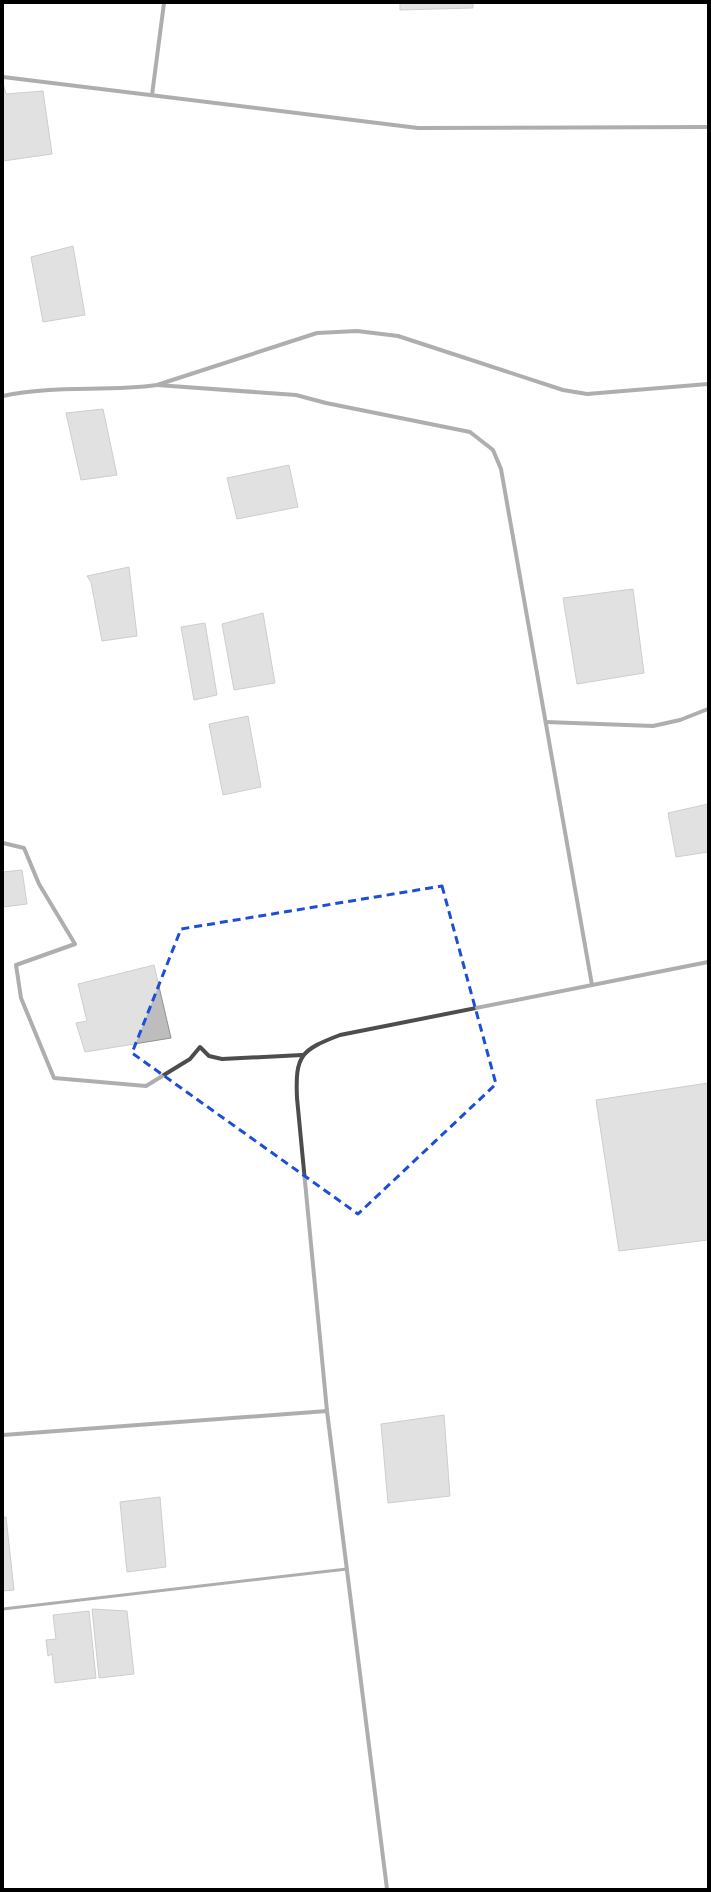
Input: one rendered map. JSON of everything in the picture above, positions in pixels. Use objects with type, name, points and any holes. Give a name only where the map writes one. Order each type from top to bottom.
[{"type":"street","points":[[152,95],[164,3]]},
{"type":"street","points":[[3,76],[418,128],[708,127]]},
{"type":"street","points":[[3,396],[22,392],[130,389],[157,385],[317,333],[357,331],[398,336],[562,390],[587,394],[708,384]]},
{"type":"street","points":[[157,385],[296,394],[326,403],[470,432],[492,450],[501,469],[592,985]]},
{"type":"street","points":[[546,722],[653,726],[680,720],[708,709]]},
{"type":"street","points":[[3,843],[24,848],[39,884],[75,944],[16,965],[20,998],[54,1078],[146,1086],[190,1059],[200,1047],[209,1056],[222,1059],[302,1055],[318,1044],[340,1035],[708,962]]},
{"type":"street","points":[[302,1055],[296,1078],[297,1098],[327,1410],[386,1889]]},
{"type":"street","points":[[3,1435],[327,1410]]},
{"type":"lane","points":[[3,1609],[347,1569]]},
{"type":"highlighted area","points":[[442,886],[496,1084],[358,1214],[132,1053],[181,929]]},
{"type":"building","points":[[400,3],[473,3],[473,8],[400,10]]},
{"type":"building","points":[[3,83],[6,94],[43,91],[52,154],[3,161]]},
{"type":"building","points":[[73,246],[85,315],[43,322],[31,257]]},
{"type":"building","points":[[103,409],[117,475],[81,480],[66,413]]},
{"type":"building","points":[[289,465],[298,507],[237,519],[227,478]]},
{"type":"building","points":[[129,567],[137,636],[102,641],[91,582],[87,576]]},
{"type":"building","points":[[633,589],[644,673],[577,684],[563,598]]},
{"type":"building","points":[[263,613],[275,683],[234,690],[222,624]]},
{"type":"building","points":[[205,623],[217,695],[194,700],[181,627]]},
{"type":"building","points":[[248,716],[261,787],[223,795],[209,724]]},
{"type":"building","points":[[708,804],[708,852],[676,857],[668,813]]},
{"type":"building","points":[[22,870],[27,904],[3,907],[3,872]]},
{"type":"building","points":[[154,965],[171,1038],[85,1052],[76,1023],[87,1021],[78,984]]},
{"type":"building","points":[[708,1083],[708,1240],[619,1251],[596,1100]]},
{"type":"building","points":[[444,1415],[450,1496],[388,1503],[381,1424]]},
{"type":"building","points":[[160,1497],[166,1567],[127,1572],[120,1502]]},
{"type":"building","points":[[3,1517],[6,1517],[14,1590],[3,1591]]},
{"type":"building","points":[[92,1609],[127,1611],[134,1674],[99,1678]]},
{"type":"building","points":[[89,1611],[96,1678],[55,1683],[52,1654],[48,1656],[46,1640],[56,1639],[53,1615]]}]
